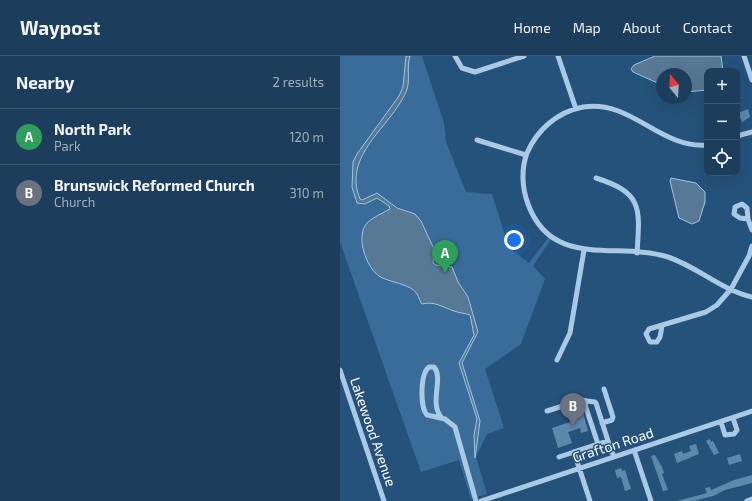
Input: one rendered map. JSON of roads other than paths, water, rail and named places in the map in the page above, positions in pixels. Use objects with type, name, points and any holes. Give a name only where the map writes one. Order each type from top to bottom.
[{"type":"street","points":[[455,56],[462,68],[475,72],[524,56]]},
{"type":"street","points":[[558,56],[576,109]]},
{"type":"street","points":[[744,56],[752,80]]},
{"type":"street","points":[[704,145],[690,145],[673,140],[617,109],[592,106],[576,109],[561,115],[546,126],[535,139],[526,155],[523,173],[524,191],[534,216],[544,229],[558,241],[584,250],[658,254],[676,260],[730,289],[752,298]]},
{"type":"street","points":[[740,135],[752,132]]},
{"type":"street","points":[[477,140],[526,155]]},
{"type":"street","points":[[596,178],[619,186],[633,201],[639,217],[637,253]]},
{"type":"street","points":[[748,219],[752,230]]},
{"type":"street","points":[[662,326],[712,309],[723,301],[749,256],[752,246]]},
{"type":"street","points":[[557,360],[570,332],[584,250]]},
{"type":"street","points":[[441,418],[435,402],[437,373],[434,368],[429,367],[426,370],[424,378],[423,409],[427,415],[449,421],[455,428],[476,501]]},
{"type":"street","name":"Lakewood Avenue","points":[[340,370],[384,501]]},
{"type":"street","points":[[602,423],[612,420],[613,417],[604,389]]},
{"type":"street","points":[[547,412],[582,400],[595,402],[614,457]]},
{"type":"street","points":[[587,401],[585,405],[598,444]]},
{"type":"street","name":"Grafton Road","points":[[482,501],[752,411]]},
{"type":"street","points":[[721,422],[725,435],[734,434],[737,430],[733,418]]},
{"type":"street","points":[[559,457],[608,441]]},
{"type":"street","points":[[634,450],[651,501]]},
{"type":"street","points":[[574,452],[590,501]]},
{"type":"street","points":[[747,501],[752,499]]},
{"type":"place","name":"North Park","points":[[445,273]]},
{"type":"place","name":"Brunswick Reformed Church","points":[[573,426]]}]
